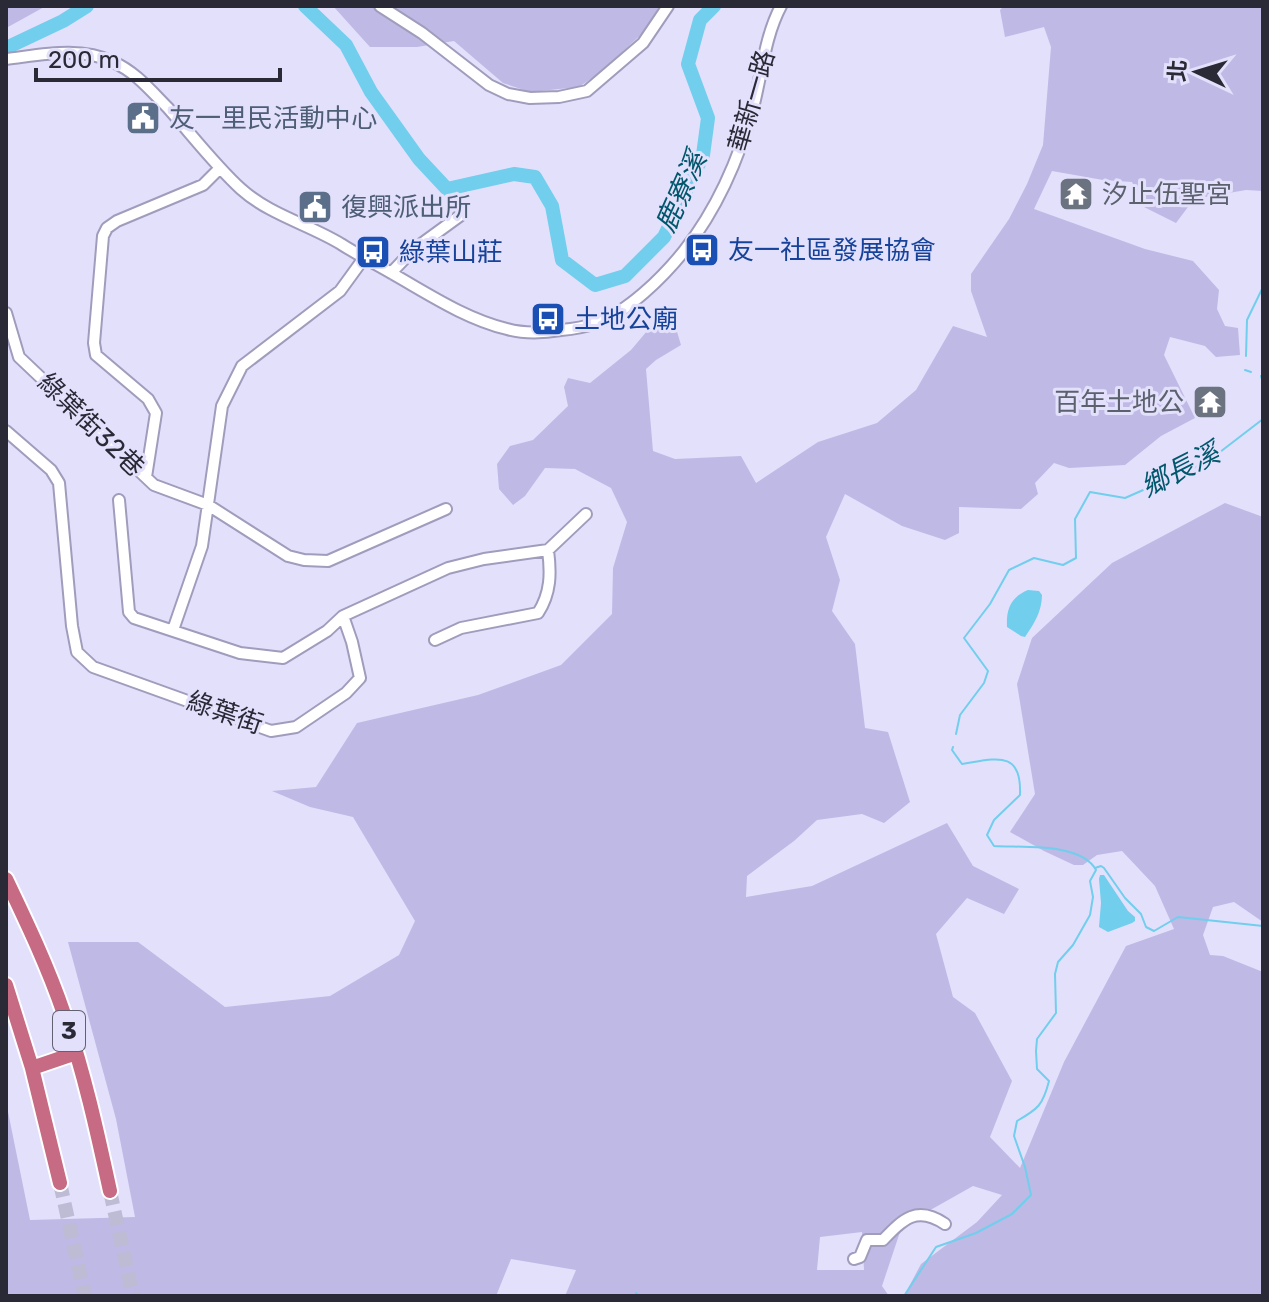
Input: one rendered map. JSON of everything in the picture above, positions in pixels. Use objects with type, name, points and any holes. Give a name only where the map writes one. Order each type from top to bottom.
[{"type":"highway","name":"3","points":[[6,879],[63,1011],[91,1104],[110,1191]]},
{"type":"highway","name":"3","points":[[6,985],[32,1068],[60,1183]]},
{"type":"highway","points":[[32,1068],[76,1053]]},
{"type":"street","points":[[380,6],[422,33],[489,85],[508,94],[530,98],[559,97],[587,91],[643,43],[668,6]]},
{"type":"street","name":"華新一路","points":[[6,59],[68,53],[89,54],[113,61],[140,79],[251,198],[449,306],[509,330],[539,333],[598,323],[627,306],[683,252],[726,181],[737,156],[774,20],[781,6]]},
{"type":"street","points":[[146,477],[156,413],[148,399],[96,355],[94,343],[103,236],[107,228],[117,221],[203,185],[220,168]]},
{"type":"street","points":[[391,273],[413,250],[461,215]]},
{"type":"street","points":[[173,630],[202,546],[222,406],[242,366],[340,291],[364,258]]},
{"type":"street","name":"綠葉街32巷","points":[[6,313],[19,357],[154,485],[208,505],[288,556],[328,561],[446,509]]},
{"type":"street","name":"綠葉街","points":[[6,431],[51,470],[59,483],[72,626],[77,652],[93,667],[271,731],[296,727],[346,693],[360,678],[343,616]]},
{"type":"street","points":[[119,500],[126,598],[129,612],[134,618],[240,653],[283,658],[327,631],[343,616],[448,568],[484,559],[548,550],[586,514]]},
{"type":"street","points":[[435,640],[461,628],[538,613],[551,577],[548,550]]},
{"type":"street","points":[[854,1259],[860,1257],[867,1240],[883,1240],[910,1216],[933,1215],[945,1224]]},
{"type":"shaded area","points":[[6,6],[46,6],[8,27]]},
{"type":"shaded area","points":[[333,6],[661,6],[649,27],[602,71],[579,87],[530,92],[503,83],[454,41],[417,47],[370,47]]},
{"type":"shaded area","points":[[1004,6],[1263,8],[1263,191],[1246,190],[1194,199],[1176,223],[1144,207],[1132,182],[1052,171],[1034,209],[1145,249],[1193,261],[1219,290],[1217,309],[1225,326],[1238,328],[1240,355],[1216,357],[1205,346],[1170,337],[1164,355],[1195,418],[1161,436],[1125,465],[1069,468],[1054,463],[1035,483],[1038,494],[1021,509],[959,507],[959,533],[945,540],[902,526],[845,494],[826,537],[840,580],[832,611],[855,644],[865,728],[888,732],[910,802],[884,823],[862,814],[817,820],[747,876],[746,897],[812,886],[947,823],[973,866],[1019,889],[1004,914],[967,898],[936,934],[953,997],[975,1013],[1012,1081],[990,1137],[1020,1168],[1064,1062],[1126,946],[1174,929],[1155,886],[1122,851],[1097,855],[1083,865],[1074,865],[1010,832],[1035,794],[1017,684],[1032,638],[1112,563],[1225,503],[1263,517],[1263,922],[1234,902],[1213,907],[1203,935],[1210,955],[1223,956],[1263,972],[1263,1296],[904,1296],[921,1264],[977,1222],[1002,1195],[973,1186],[902,1226],[882,1286],[889,1296],[565,1296],[576,1270],[511,1259],[496,1296],[6,1296],[6,1102],[30,1220],[135,1217],[116,1119],[68,942],[138,942],[225,1007],[330,996],[399,955],[415,921],[353,817],[310,807],[272,791],[316,787],[357,723],[478,695],[561,665],[612,614],[613,568],[627,522],[611,488],[575,469],[545,468],[525,496],[513,505],[499,489],[497,464],[510,446],[533,440],[568,406],[564,387],[568,378],[590,383],[631,350],[669,305],[681,345],[646,369],[653,451],[675,459],[741,456],[756,483],[818,442],[877,423],[916,390],[953,326],[987,337],[971,291],[971,274],[1009,219],[1043,145],[1051,47],[1044,27],[1005,37],[1000,10]],"holes":[[[862,1232],[864,1270],[817,1270],[820,1237]]]},
{"type":"water","points":[[1028,590],[1039,591],[1042,601],[1025,637],[1007,627],[1007,621],[1014,600]]},
{"type":"water","points":[[1100,875],[1104,875],[1135,921],[1108,932],[1099,927]]},
{"type":"waterway","name":"鹿寮溪","points":[[6,48],[87,6]]},
{"type":"waterway","name":"鹿寮溪","points":[[305,6],[346,45],[371,92],[419,159],[447,189],[514,174],[535,177],[552,206],[562,260],[595,285],[625,276],[664,237],[703,155],[708,118],[688,64],[700,20],[714,6]]},
{"type":"waterway","name":"鄉長溪","points":[[1246,356],[1247,320],[1263,287]]},
{"type":"waterway","name":"鄉長溪","points":[[1245,370],[1251,372]]},
{"type":"waterway","name":"鄉長溪","points":[[1261,376],[1263,383]]},
{"type":"waterway","name":"鄉長溪","points":[[956,734],[960,715],[984,683],[988,671],[964,638],[990,604],[1009,570],[1034,558],[1063,565],[1076,558],[1075,519],[1090,492],[1125,498],[1207,462],[1263,419]]},
{"type":"waterway","name":"鄉長溪","points":[[904,1296],[936,1247],[976,1233],[1012,1214],[1031,1195],[1014,1136],[1017,1121],[1039,1106],[1047,1089],[1049,1081],[1037,1069],[1037,1039],[1056,1013],[1055,974],[1058,962],[1073,945],[1090,915],[1093,897],[1090,881],[1096,870],[1078,855],[1064,851],[994,846],[987,835],[994,820],[1020,795],[1016,770],[1004,760],[962,764],[953,747]]},
{"type":"waterway","points":[[1095,868],[1104,868],[1125,898],[1141,914],[1146,927],[1154,931],[1178,917],[1263,926]]},
{"type":"waterway","points":[[636,1293],[639,1296]]},
{"type":"tunnel","points":[[60,1183],[85,1296]]},
{"type":"tunnel","points":[[110,1191],[133,1296]]},
{"type":"place","name":"友一里民活動中心","points":[[143,118]]},
{"type":"place","name":"汐止伍聖宮","points":[[1076,194]]},
{"type":"place","name":"復興派出所","points":[[315,207]]},
{"type":"place","name":"友一社區發展協會","points":[[702,250]]},
{"type":"place","name":"綠葉山莊","points":[[373,252]]},
{"type":"place","name":"土地公廟","points":[[548,319]]},
{"type":"place","name":"百年土地公","points":[[1210,402]]}]
